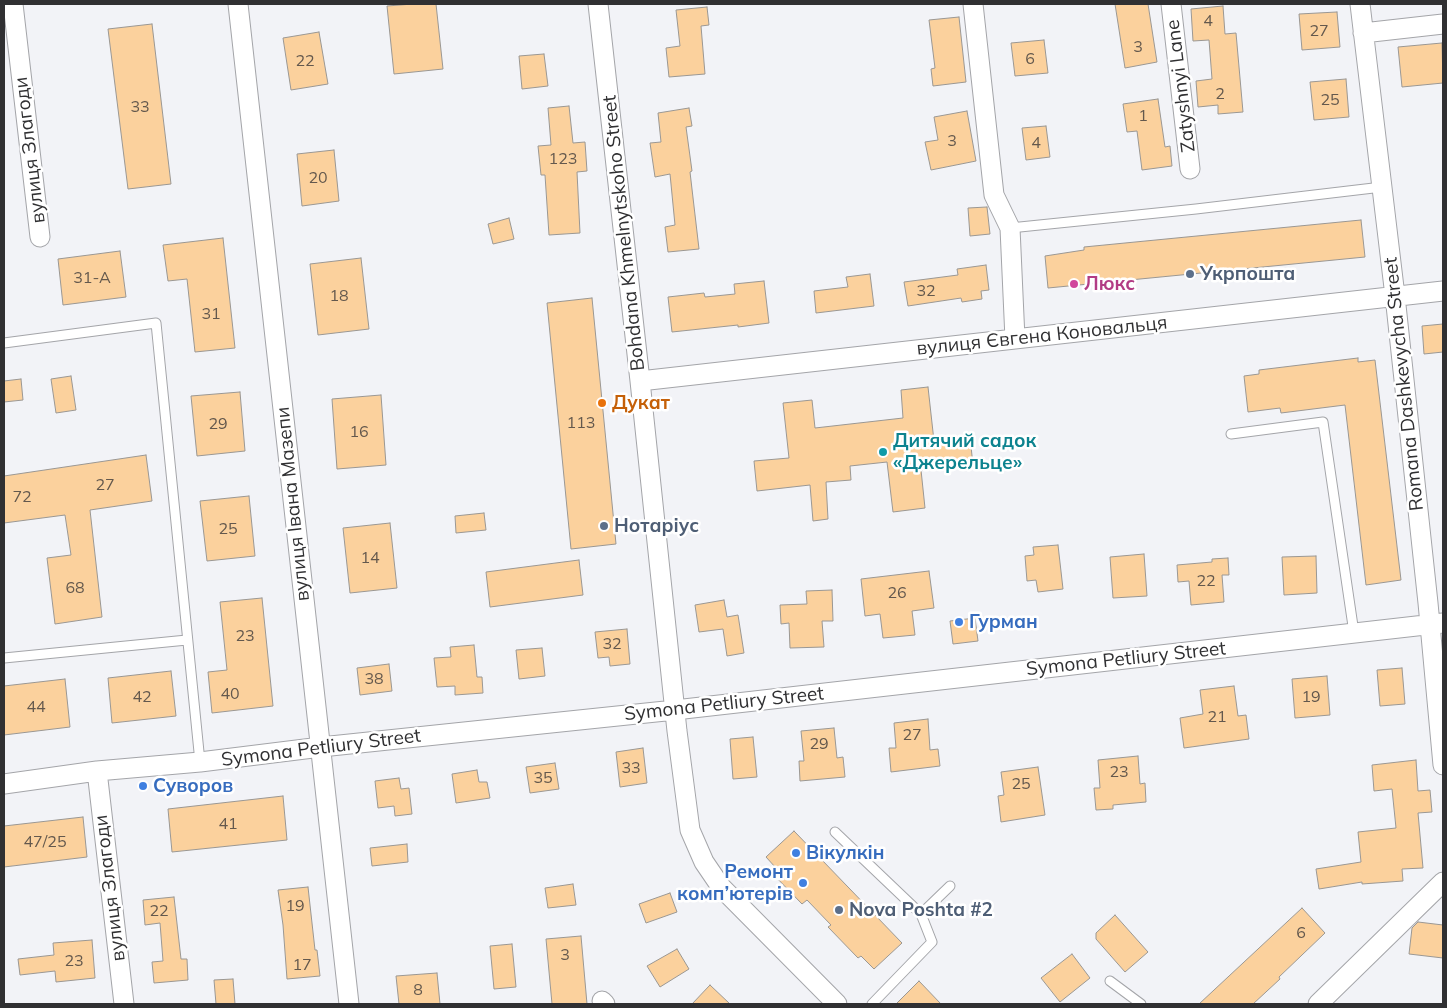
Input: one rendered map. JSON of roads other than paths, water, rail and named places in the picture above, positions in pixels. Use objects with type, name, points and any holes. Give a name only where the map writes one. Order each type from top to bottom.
[{"type":"street","name":"вулиця Злагоди","points":[[13,4],[40,237]]},
{"type":"street","name":"вулиця Івана Мазепи","points":[[238,4],[348,1004]]},
{"type":"street","name":"Bohdana Khmelnytskoho Street","points":[[598,4],[675,710],[690,830],[704,862],[721,887],[837,1004]]},
{"type":"street","points":[[973,4],[994,195],[1010,228],[1015,339]]},
{"type":"street","name":"Zatyshnyi Lane","points":[[1172,4],[1190,169]]},
{"type":"street","name":"Romana Dashkevycha Street","points":[[1360,4],[1437,624],[1443,764]]},
{"type":"street","points":[[1363,32],[1443,24]]},
{"type":"street","name":"вулиця Євгена Коновальця","points":[[640,381],[1443,290]]},
{"type":"street","name":"Symona Petliury Street","points":[[4,784],[97,771],[200,762],[321,747],[675,710],[1437,624]]},
{"type":"street","name":"вулиця Злагоди","points":[[97,771],[124,1004]]},
{"type":"street","points":[[1318,1004],[1443,882]]},
{"type":"lane","points":[[1010,228],[1382,187]]},
{"type":"lane","points":[[4,343],[156,323],[200,762]]},
{"type":"lane","points":[[1231,434],[1323,422],[1354,633]]},
{"type":"lane","points":[[4,658],[187,640]]},
{"type":"lane","points":[[835,832],[920,914],[932,942],[872,1004]]},
{"type":"lane","points":[[920,914],[950,886]]},
{"type":"lane","points":[[1110,981],[1140,1004]]},
{"type":"place","name":"Укрпошта","points":[[1190,274]]},
{"type":"place","name":"Люкс","points":[[1074,284]]},
{"type":"place","name":"Дукат","points":[[602,403]]},
{"type":"place","name":"Дитячий садок «Джерельце»","points":[[883,452]]},
{"type":"place","name":"Нотаріус","points":[[604,526]]},
{"type":"place","name":"Гурман","points":[[959,622]]},
{"type":"place","name":"Суворов","points":[[143,786]]},
{"type":"place","name":"Вікулкін","points":[[796,853]]},
{"type":"place","name":"Ремонт комп’ютерів","points":[[803,883]]},
{"type":"place","name":"Nova Poshta #2","points":[[839,910]]}]
